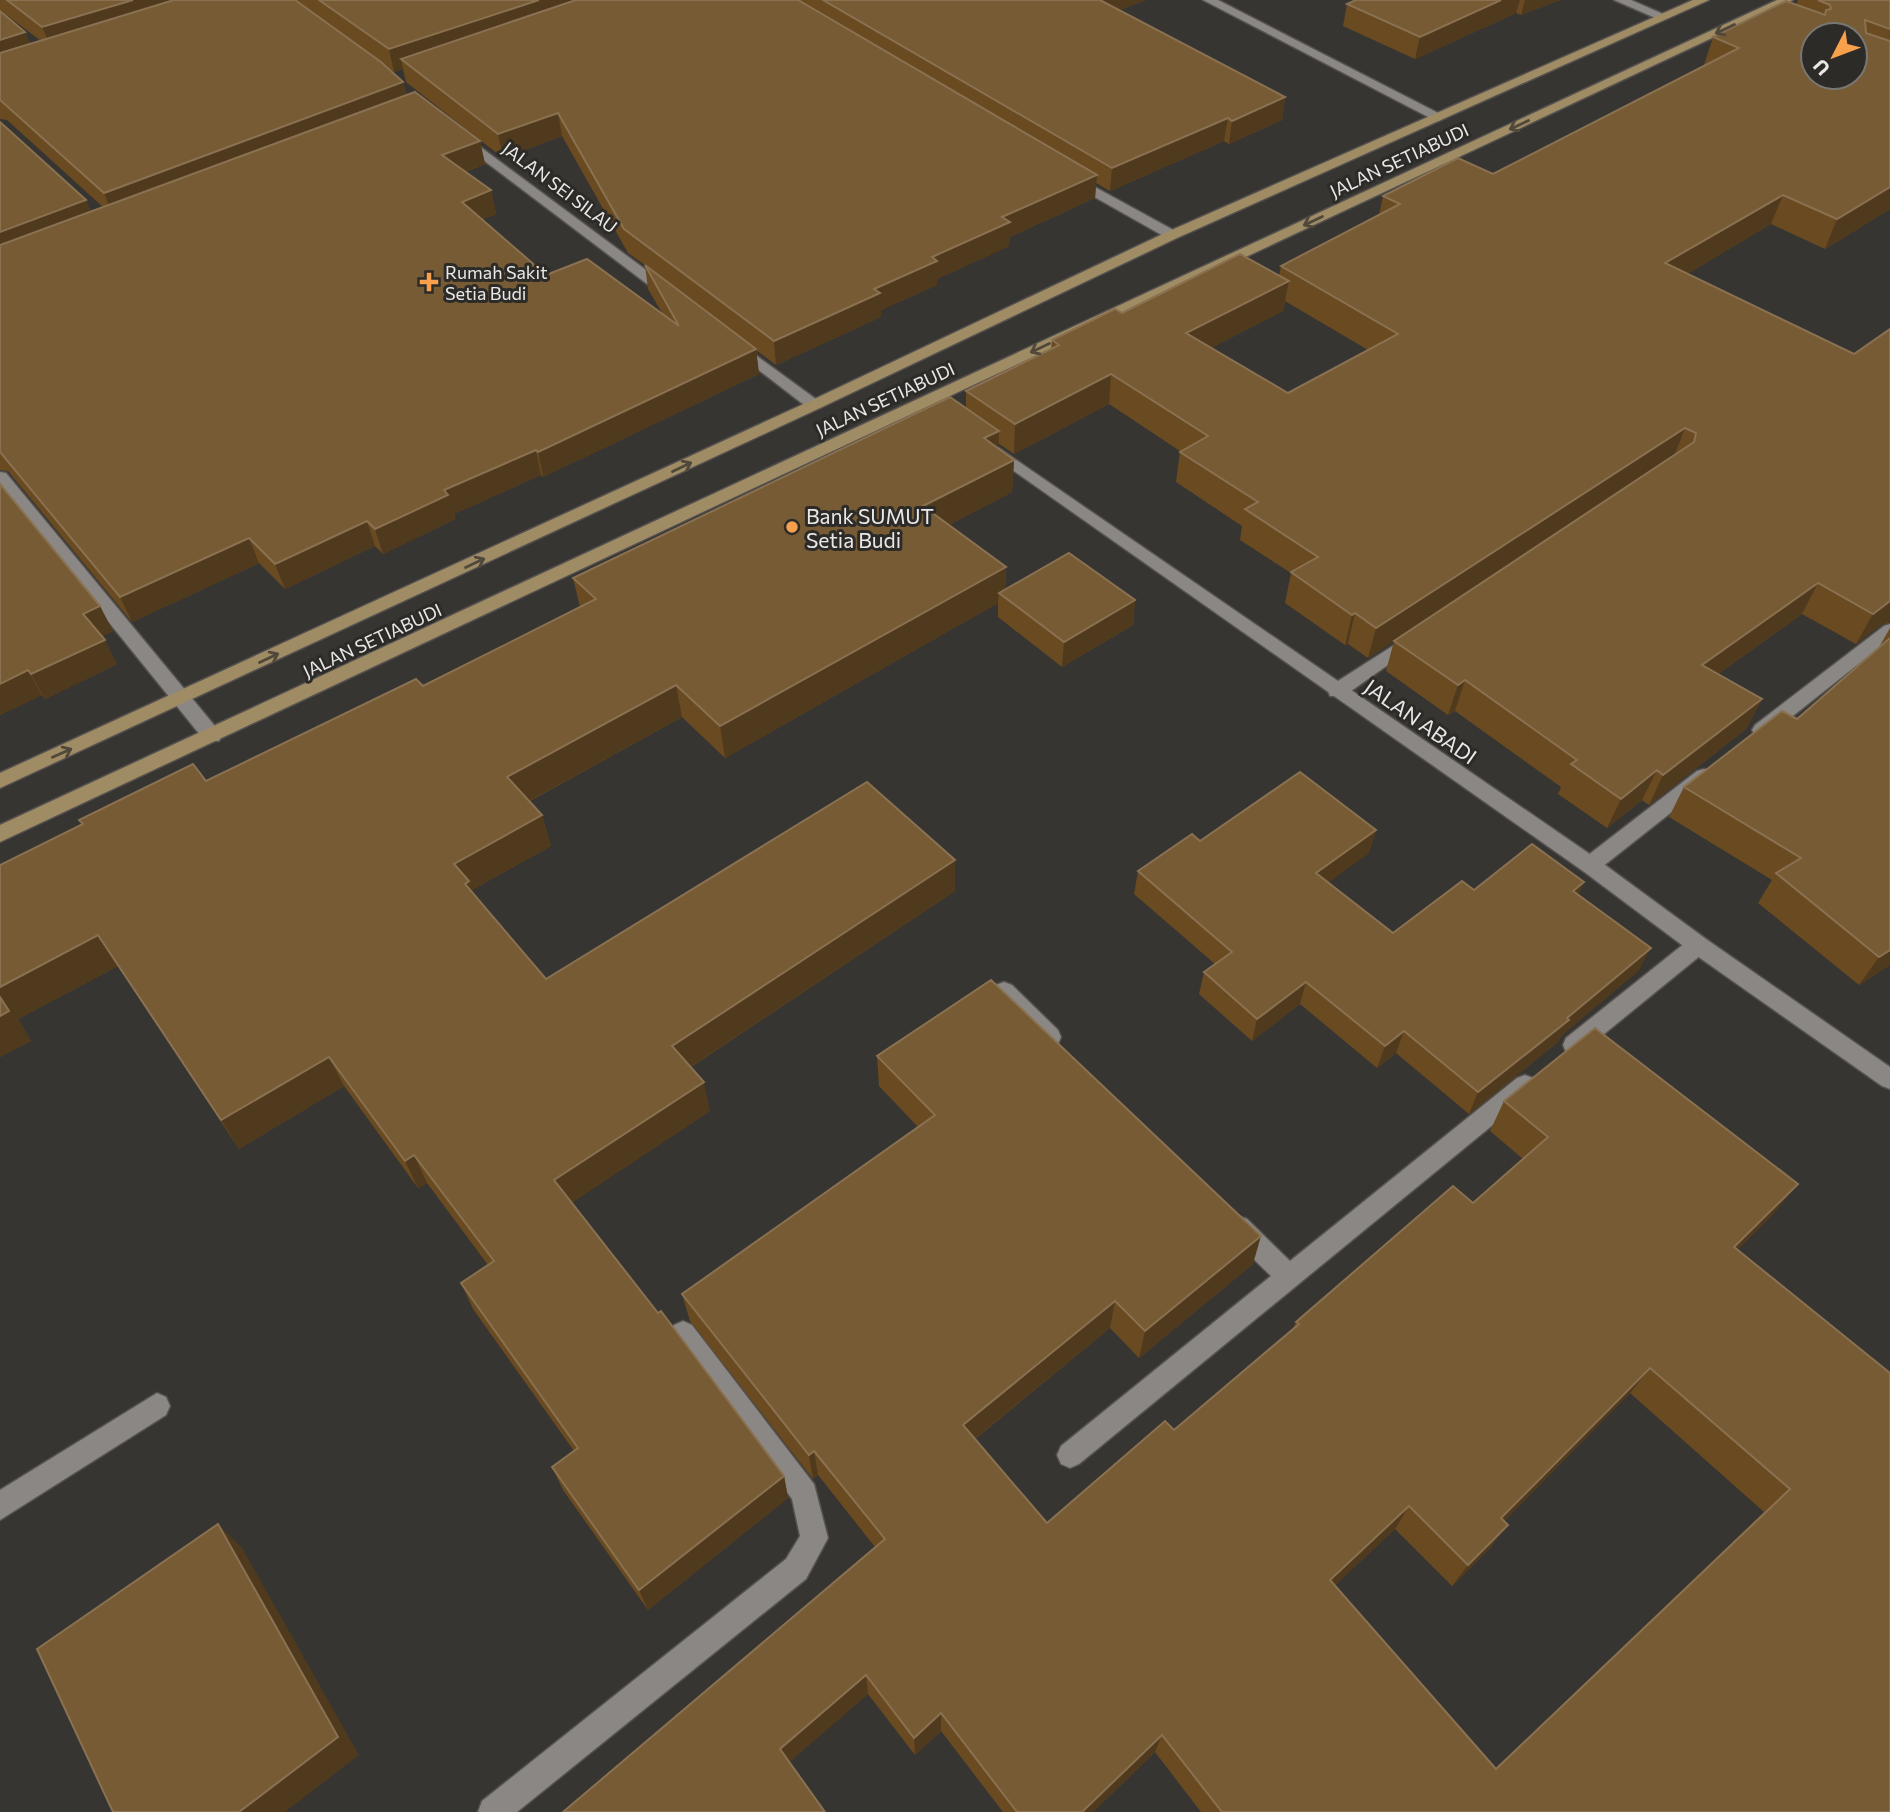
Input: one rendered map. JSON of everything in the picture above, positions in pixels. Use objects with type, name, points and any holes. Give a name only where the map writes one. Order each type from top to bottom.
[{"type":"main road","name":"JALAN SETIABUDI","points":[[0,781],[814,405],[1171,235],[1703,0]]},
{"type":"main road","name":"JALAN SETIABUDI","points":[[0,834],[1787,0]]},
{"type":"street","points":[[1209,0],[1439,117]]},
{"type":"street","points":[[1620,0],[1664,18]]},
{"type":"street","points":[[1757,14],[1779,23]]},
{"type":"street","name":"JALAN SEI SILAU","points":[[445,124],[684,306]]},
{"type":"street","points":[[1059,170],[1171,235]]},
{"type":"street","points":[[727,339],[814,405]]},
{"type":"street","points":[[925,401],[948,418]]},
{"type":"street","name":"JALAN ABADI","points":[[971,434],[1590,865],[1698,945],[1890,1079]]},
{"type":"street","points":[[0,477],[184,698],[212,736]]},
{"type":"street","points":[[1337,691],[1429,628]]},
{"type":"street","points":[[1751,739],[1890,630]]},
{"type":"street","points":[[1590,865],[1718,764]]},
{"type":"street","points":[[1070,1455],[1698,945]]},
{"type":"street","points":[[1004,991],[1063,1050]]},
{"type":"street","points":[[1220,1208],[1289,1278]]},
{"type":"street","points":[[493,1812],[796,1569],[814,1538],[804,1493],[683,1333]]},
{"type":"street","points":[[0,1506],[157,1406]]},
{"type":"building","points":[[7,0],[133,0],[42,27]]},
{"type":"building","points":[[174,0],[295,0],[381,62],[403,82],[104,193],[0,100],[0,53]]},
{"type":"building","points":[[319,0],[539,0],[389,49]]},
{"type":"building","points":[[576,0],[798,0],[1097,175],[1002,217],[1010,222],[932,257],[937,261],[874,289],[880,293],[774,341],[624,229],[558,113],[498,134],[401,59]]},
{"type":"building","points":[[823,0],[1100,0],[1285,97],[1232,121],[1228,118],[1112,168]]},
{"type":"building","points":[[1356,0],[1501,0],[1420,37],[1347,4]]},
{"type":"building","points":[[1818,0],[1890,0],[1890,29],[1865,20],[1799,21],[1799,91],[1869,91],[1869,34],[1890,41],[1890,187],[1837,219],[1783,195],[1665,263],[1854,354],[1890,329],[1890,601],[1873,614],[1818,583],[1702,665],[1762,699],[1663,775],[1657,770],[1621,799],[1571,764],[1577,760],[1465,680],[1458,685],[1394,641],[1694,442],[1696,433],[1685,428],[1376,628],[1355,613],[1352,615],[1291,572],[1318,557],[1245,509],[1258,502],[1180,452],[1208,436],[1111,374],[1015,424],[966,391],[1059,345],[1052,340],[1115,309],[1122,313],[1240,254],[1289,281],[1186,333],[1288,393],[1398,334],[1281,266],[1400,204],[1383,196],[1458,158],[1493,174],[1739,48],[1713,37],[1786,1],[1825,15],[1826,10],[1831,9],[1830,5]]},
{"type":"building","points":[[0,11],[25,32],[0,40]]},
{"type":"building","points":[[415,92],[480,141],[442,155],[491,190],[462,202],[546,275],[587,259],[679,326],[645,265],[756,349],[538,452],[536,450],[444,490],[448,495],[375,529],[367,521],[275,564],[249,538],[120,597],[0,452],[0,245]]},
{"type":"building","points":[[0,122],[86,200],[0,232]]},
{"type":"building","points":[[950,397],[999,431],[984,438],[1014,460],[923,506],[1006,567],[720,726],[676,685],[507,777],[542,815],[454,864],[469,881],[465,884],[546,979],[867,782],[955,860],[672,1046],[704,1082],[554,1180],[658,1313],[661,1311],[784,1476],[639,1590],[552,1467],[578,1448],[461,1283],[494,1261],[414,1155],[405,1161],[329,1057],[221,1120],[98,935],[0,987],[0,865],[83,824],[79,820],[193,764],[206,781],[416,679],[423,686],[596,599],[573,578]]},
{"type":"building","points":[[0,484],[100,606],[83,614],[105,640],[31,674],[28,670],[0,684]]},
{"type":"building","points":[[1069,553],[1135,600],[1064,642],[999,593]]},
{"type":"building","points":[[1890,638],[1890,950],[1879,957],[1776,873],[1801,858],[1684,787],[1782,711],[1797,719]]},
{"type":"building","points":[[1300,772],[1376,830],[1316,873],[1393,933],[1462,881],[1474,890],[1532,844],[1584,882],[1573,891],[1651,948],[1567,1018],[1569,1020],[1478,1092],[1404,1031],[1385,1046],[1306,982],[1257,1019],[1204,972],[1232,952],[1138,871],[1192,834],[1200,841]]},
{"type":"building","points":[[991,980],[1261,1236],[1145,1331],[1115,1301],[963,1425],[1047,1523],[1165,1421],[1174,1430],[1299,1324],[1296,1322],[1453,1186],[1473,1203],[1548,1137],[1504,1101],[1595,1028],[1798,1184],[1734,1247],[1890,1373],[1890,1812],[1222,1812],[1162,1735],[1082,1812],[1017,1812],[941,1713],[914,1738],[866,1675],[780,1749],[825,1812],[563,1812],[885,1539],[814,1451],[809,1455],[682,1294],[935,1115],[877,1056]],"holes":[[[1650,1368],[1790,1489],[1496,1769],[1330,1580],[1409,1506],[1468,1565],[1508,1525],[1501,1518]]]},
{"type":"building","points":[[0,997],[9,1011],[0,1016]]},
{"type":"building","points":[[218,1524],[338,1737],[239,1812],[113,1812],[37,1649]]},
{"type":"place","name":"Rumah Sakit Setia Budi","points":[[429,282]]},
{"type":"place","name":"Bank SUMUT Setia Budi","points":[[792,527]]}]
